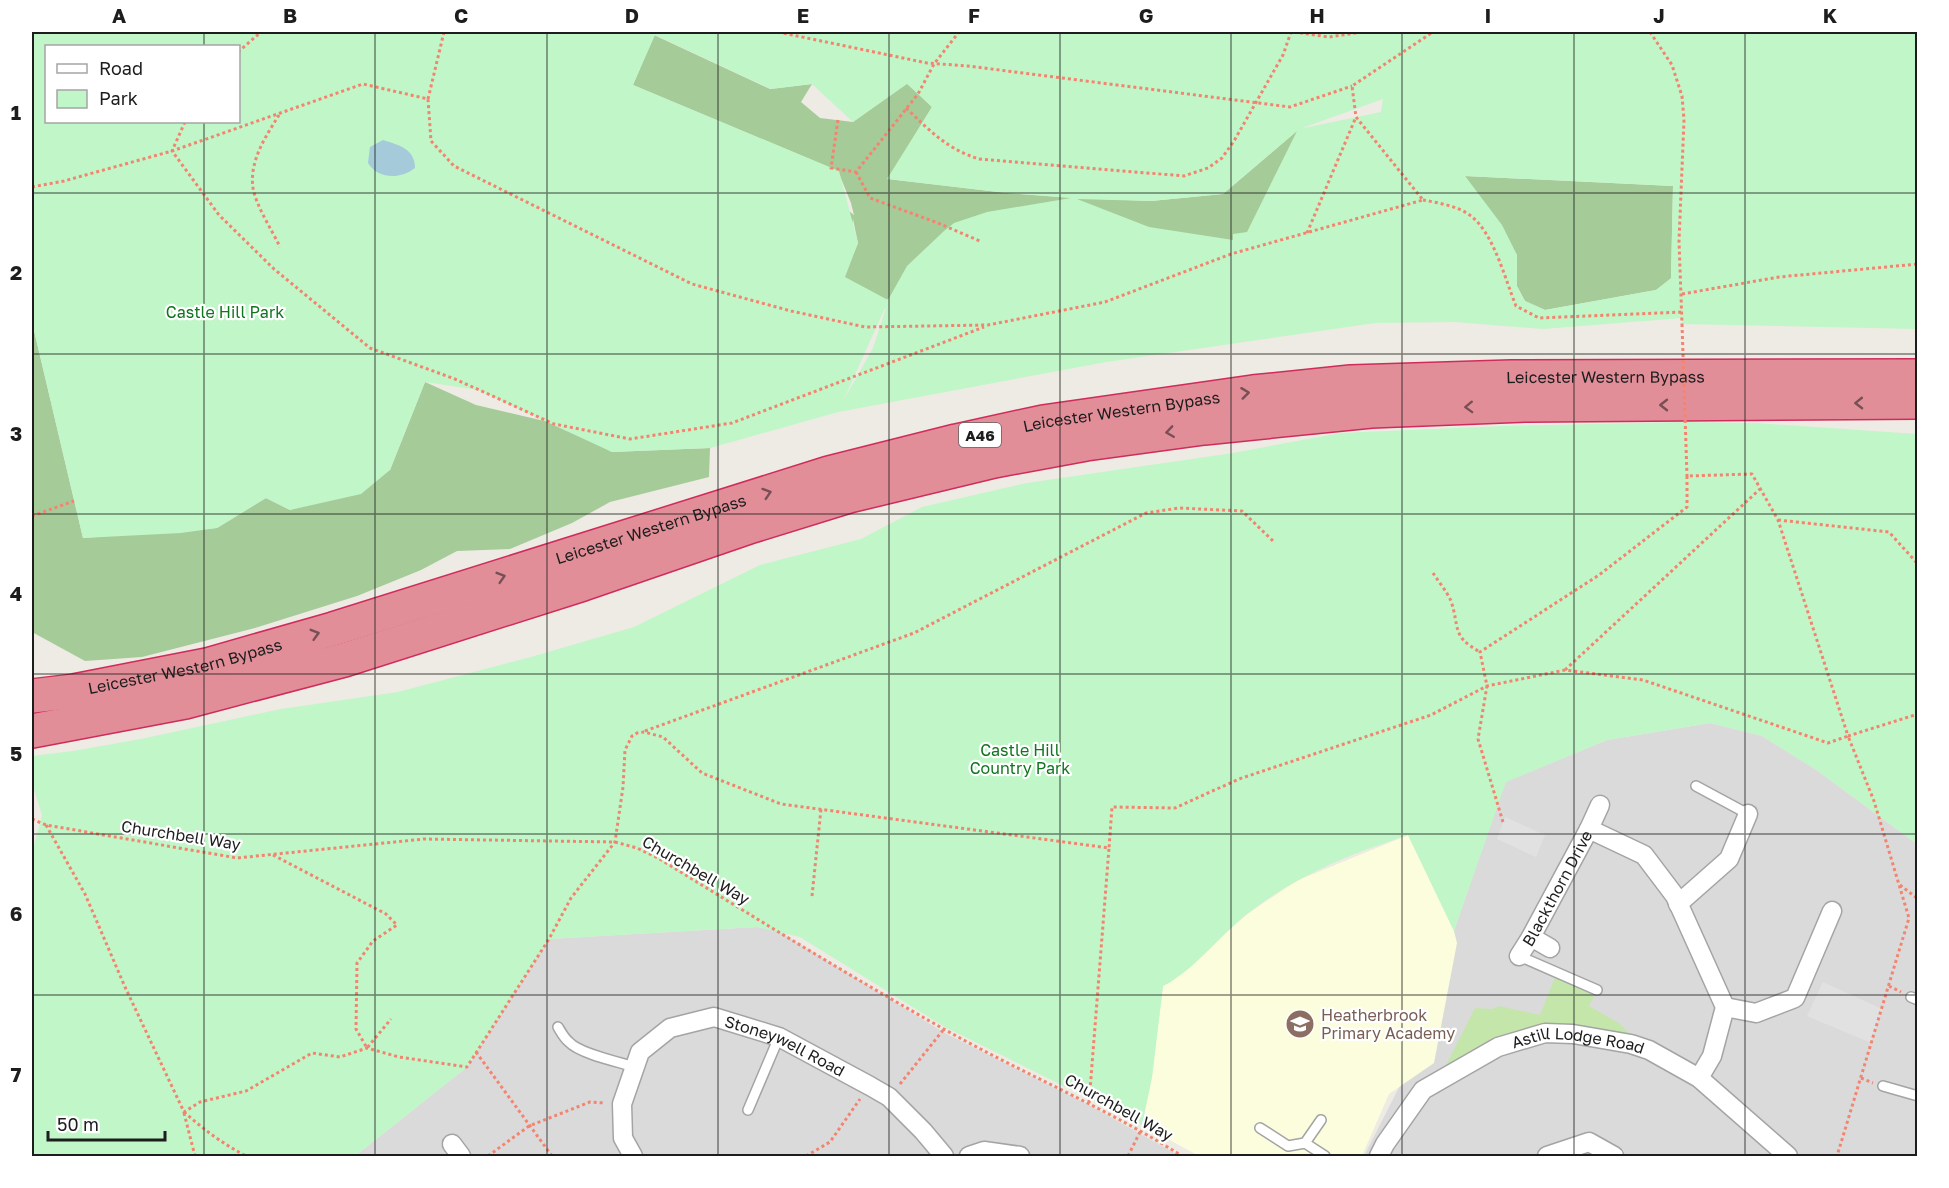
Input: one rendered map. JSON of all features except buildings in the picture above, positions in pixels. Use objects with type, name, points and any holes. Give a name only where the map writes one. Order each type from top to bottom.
[{"type":"highway","name":"Leicester Western Bypass","points":[[32,696],[74,691],[207,665],[377,615],[829,473],[1043,422],[1253,392],[1351,382],[1510,377],[1917,376]]},
{"type":"highway","name":"Leicester Western Bypass","points":[[32,731],[185,702],[344,660],[849,496],[994,461],[1086,444],[1204,428],[1371,411],[1526,405],[1917,402]]},
{"type":"street","points":[[1589,829],[1600,806]]},
{"type":"street","points":[[1678,904],[1729,859],[1748,814]]},
{"type":"street","name":"Blackthorn Drive","points":[[1519,956],[1589,829],[1644,855],[1675,896],[1725,1007]]},
{"type":"street","points":[[1699,1078],[1712,1056],[1725,1007],[1756,1012],[1795,998],[1832,911]]},
{"type":"street","points":[[1531,937],[1550,948]]},
{"type":"street","name":"Stoneywell Road","points":[[633,1156],[623,1138],[622,1104],[640,1052],[670,1028],[714,1017],[778,1037],[889,1097],[944,1156]]},
{"type":"street","name":"Astill Lodge Road","points":[[1379,1156],[1423,1090],[1498,1047],[1545,1033],[1573,1034],[1631,1044],[1649,1050],[1699,1078],[1788,1156]]},
{"type":"street","points":[[1547,1156],[1589,1142],[1614,1156]]},
{"type":"street","points":[[969,1156],[984,1151],[1020,1156]]},
{"type":"lane","points":[[1696,786],[1748,814]]},
{"type":"lane","points":[[1519,956],[1597,990]]},
{"type":"lane","points":[[558,1027],[569,1043],[576,1048],[635,1066]]},
{"type":"lane","points":[[748,1110],[778,1037]]},
{"type":"lane","points":[[1883,1086],[1917,1096]]},
{"type":"lane","points":[[1305,1143],[1321,1120]]},
{"type":"lane","points":[[1260,1128],[1288,1146],[1305,1143],[1325,1156]]},
{"type":"path","points":[[240,50],[261,32]]},
{"type":"path","points":[[444,32],[428,99],[431,141],[454,165],[692,284],[791,311],[865,327],[988,325]]},
{"type":"path","points":[[778,32],[934,64],[968,66],[1290,107],[1352,86],[1433,32]]},
{"type":"path","points":[[856,172],[918,94],[934,64],[959,32]]},
{"type":"path","points":[[906,108],[942,142],[959,153],[979,159],[1184,176],[1208,168],[1222,158],[1283,55],[1293,32],[1329,37],[1362,32]]},
{"type":"path","points":[[1480,652],[1599,575],[1687,507],[1679,241],[1684,120],[1682,96],[1672,65],[1650,32]]},
{"type":"path","points":[[32,187],[63,181],[172,151],[363,84],[428,99]]},
{"type":"path","points":[[1307,232],[1356,117],[1352,86]]},
{"type":"path","points":[[280,113],[259,148],[252,187],[280,247]]},
{"type":"path","points":[[1356,117],[1423,200]]},
{"type":"path","points":[[838,120],[831,168],[856,172]]},
{"type":"path","points":[[172,151],[185,123]]},
{"type":"path","points":[[172,151],[219,214],[274,268],[370,348],[455,379],[554,424],[630,439],[732,423],[988,325],[1105,302],[1231,254],[1423,200],[1450,206],[1471,216],[1488,236],[1516,306],[1539,318],[1682,312]]},
{"type":"path","points":[[856,172],[870,198],[982,242]]},
{"type":"path","points":[[1682,294],[1779,277],[1917,264]]},
{"type":"path","points":[[1687,476],[1752,474],[1778,520],[1848,736],[1874,801],[1909,918],[1837,1156]]},
{"type":"path","points":[[1565,670],[1760,489]]},
{"type":"path","points":[[32,516],[74,501]]},
{"type":"path","points":[[271,855],[386,914],[397,925],[373,941],[357,963],[356,1029],[367,1048],[399,1057],[467,1067],[549,939],[571,898],[615,842],[623,787],[625,750],[632,736],[914,633],[1146,513],[1179,508],[1242,511],[1273,541]]},
{"type":"path","points":[[1778,520],[1889,532],[1916,562],[1917,571]]},
{"type":"path","points":[[1433,573],[1451,600],[1456,625],[1464,644],[1480,652]]},
{"type":"path","points":[[1480,652],[1487,686],[1478,739],[1503,822]]},
{"type":"path","points":[[1089,1103],[1112,807],[1175,808],[1239,779],[1431,715],[1487,686],[1565,670],[1643,680],[1828,742],[1917,714]]},
{"type":"path","points":[[644,732],[663,738],[702,773],[781,804],[1109,848]]},
{"type":"path","points":[[812,896],[822,809]]},
{"type":"path","name":"Churchbell Way","points":[[32,819],[46,825],[237,858],[424,839],[615,842],[637,848],[658,858],[944,1029],[1141,1130],[1182,1156]]},
{"type":"path","points":[[46,825],[85,894],[125,987],[184,1112],[195,1156]]},
{"type":"path","points":[[1899,884],[1917,899]]},
{"type":"path","points":[[184,1112],[200,1102],[246,1091],[312,1053],[340,1057],[367,1048],[391,1019]]},
{"type":"path","points":[[889,1097],[944,1029]]},
{"type":"path","points":[[476,1052],[552,1156]]},
{"type":"path","points":[[806,1156],[830,1142],[870,1086]]},
{"type":"path","points":[[488,1156],[530,1126],[590,1102],[622,1104]]},
{"type":"path","points":[[184,1112],[227,1147],[246,1156]]},
{"type":"path","points":[[1128,1156],[1141,1130]]},
{"type":"shaded area","points":[[1710,723],[1762,736],[1815,769],[1917,844],[1917,1156],[1364,1156],[1411,1064],[1505,782],[1607,740]]},
{"type":"shaded area","points":[[1505,817],[1545,835],[1536,857],[1497,839]]},
{"type":"shaded area","name":"Heatherbrook Primary Academy","points":[[1408,835],[1454,931],[1457,943],[1434,1063],[1389,1094],[1362,1156],[1199,1156],[1142,1125],[1152,1077],[1163,986],[1171,982],[1246,915],[1296,881]]},
{"type":"shaded area","points":[[754,916],[945,1033],[1089,1105],[1180,1156],[355,1156],[467,1067],[549,939],[756,927]]},
{"type":"shaded area","points":[[1823,982],[1882,1009],[1871,1043],[1807,1016]]},
{"type":"green space","name":"Castle Hill Park","points":[[34,32],[1917,32],[1917,329],[1682,324],[1682,318],[1543,329],[1455,322],[1375,323],[1106,362],[838,412],[710,448],[612,452],[478,390],[425,382],[390,470],[361,494],[290,510],[266,498],[217,528],[181,533],[83,538],[32,322],[32,50]],"holes":[[[655,35],[771,89],[812,84],[853,122],[907,84],[932,107],[887,179],[1071,198],[987,212],[954,223],[907,266],[888,300],[845,277],[858,243],[839,171],[633,85]],[[1383,99],[1381,112],[1305,127]],[[1297,131],[1247,232],[1233,234],[1233,240],[1149,227],[1077,199],[1151,201],[1223,194]],[[1465,176],[1673,186],[1671,278],[1656,290],[1545,310],[1525,301],[1517,287],[1517,255],[1502,225]],[[885,308],[873,348],[843,401]]]},
{"type":"green space","points":[[654,35],[770,89],[812,84],[801,102],[820,118],[853,122],[907,83],[932,107],[888,179],[1007,193],[1075,198],[1151,201],[1223,194],[1298,130],[1294,237],[951,295],[879,300],[844,278],[827,194],[854,215],[838,171],[633,85]],"holes":[[[853,219],[858,243],[845,274]]]},
{"type":"green space","points":[[1465,176],[1673,186],[1671,279],[1656,290],[1545,310],[1525,301],[1517,286],[1517,255]]},
{"type":"green space","points":[[32,322],[83,538],[217,528],[266,498],[290,510],[390,470],[425,382],[476,405],[566,426],[612,452],[710,448],[709,477],[610,502],[572,523],[510,549],[457,551],[421,570],[357,596],[255,628],[142,657],[85,661],[32,632]]},
{"type":"green space","name":"Castle Hill Country Park","points":[[1684,422],[1755,423],[1917,434],[1917,844],[1815,769],[1762,736],[1710,723],[1607,740],[1506,782],[1454,931],[1408,835],[1365,850],[1304,877],[1265,900],[1236,923],[1186,971],[1163,986],[1152,1077],[1142,1125],[945,1027],[800,937],[756,927],[549,939],[467,1067],[355,1156],[32,1156],[32,853],[42,815],[32,783],[32,756],[141,739],[281,709],[398,692],[531,657],[634,627],[760,565],[861,539],[922,507],[1027,483],[1233,453],[1340,433]]},
{"type":"green space","points":[[1557,972],[1597,990],[1589,1006],[1619,1023],[1643,1047],[1545,1033],[1438,1081],[1475,1008],[1492,1009],[1499,1006],[1540,1015]]},
{"type":"water","points":[[383,140],[405,148],[412,156],[415,168],[397,176],[384,175],[373,169],[368,163],[370,147]]},
{"type":"place","name":"Heatherbrook Primary Academy","points":[[1300,1024]]}]
